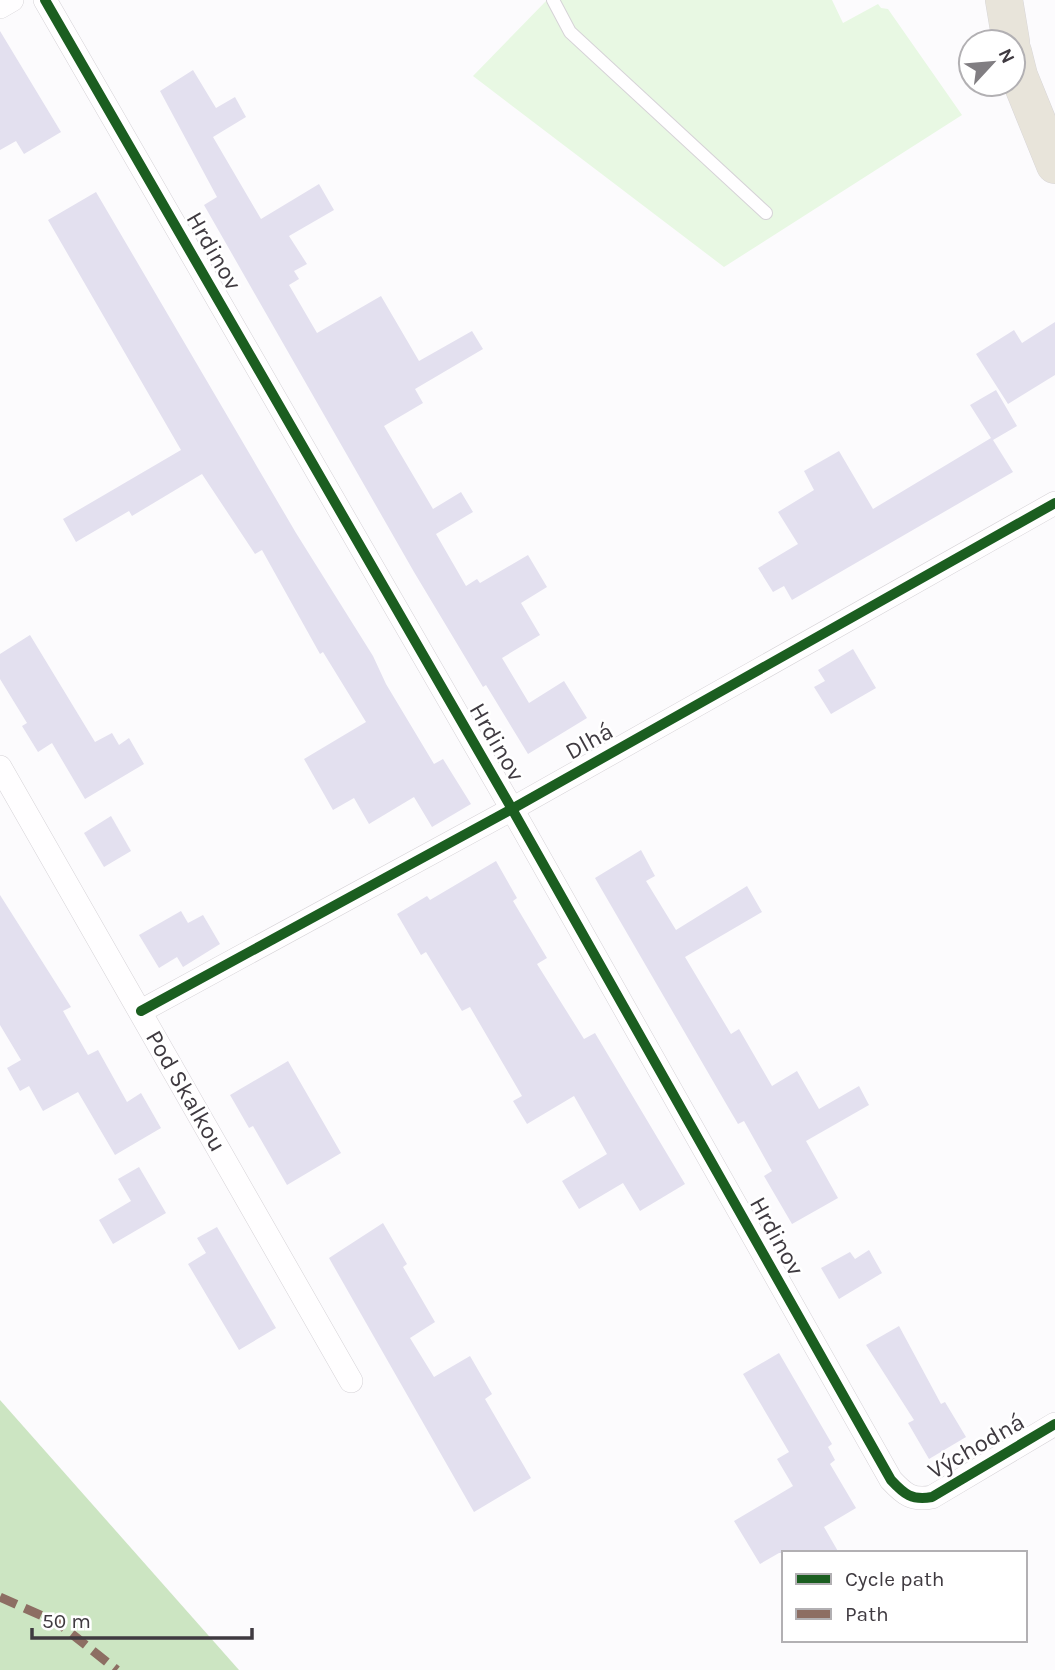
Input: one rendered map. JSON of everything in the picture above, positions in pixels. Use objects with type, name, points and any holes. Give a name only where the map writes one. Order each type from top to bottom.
[{"type":"main road","points":[[1027,96],[1055,165]]},
{"type":"street","points":[[0,7],[12,0]]},
{"type":"street","name":"Hrdinov","points":[[45,0],[512,809],[891,1480],[903,1493],[917,1500]]},
{"type":"street","name":"Dlhá","points":[[141,1011],[512,809],[1055,503]]},
{"type":"street","name":"Pod Skalkou","points":[[0,767],[351,1381]]},
{"type":"street","name":"Východná","points":[[917,1500],[946,1491],[1055,1424]]},
{"type":"lane","points":[[553,0],[570,32],[766,213]]},
{"type":"green space","points":[[547,0],[832,0],[843,23],[878,4],[881,8],[888,9],[962,115],[724,267],[473,76]]},
{"type":"green space","points":[[0,1400],[239,1670],[0,1670]]},
{"type":"building","points":[[0,31],[61,132],[24,154],[16,141],[0,150]]},
{"type":"building","points":[[193,70],[216,108],[235,97],[246,117],[213,137],[261,219],[319,184],[334,210],[289,236],[307,264],[294,271],[299,279],[289,285],[317,333],[381,296],[419,361],[472,331],[483,349],[415,389],[423,403],[384,426],[433,509],[461,492],[473,512],[436,534],[466,586],[477,579],[480,583],[528,555],[547,587],[521,603],[540,635],[502,658],[529,703],[564,681],[587,718],[528,754],[486,685],[483,687],[414,572],[204,205],[217,197],[160,91]]},
{"type":"building","points":[[96,192],[296,533],[373,656],[386,684],[434,764],[443,759],[471,804],[432,827],[414,797],[369,824],[354,798],[333,810],[304,759],[366,722],[323,652],[320,654],[262,550],[255,554],[202,474],[132,516],[129,511],[76,542],[63,519],[181,450],[48,220]]},
{"type":"building","points":[[1055,322],[1055,375],[1008,404],[976,354],[1014,330],[1022,343]]},
{"type":"building","points":[[996,390],[1017,426],[993,440],[1013,472],[792,600],[784,586],[773,592],[758,568],[798,544],[778,512],[814,490],[804,471],[839,451],[873,509],[991,438],[970,405]]},
{"type":"building","points":[[30,635],[95,742],[112,733],[119,745],[129,738],[144,764],[85,799],[52,743],[38,752],[22,726],[27,723],[0,679],[0,654]]},
{"type":"building","points":[[853,649],[876,688],[831,714],[814,687],[825,681],[818,670]]},
{"type":"building","points":[[111,816],[131,851],[104,867],[84,833]]},
{"type":"building","points":[[641,850],[655,876],[646,881],[676,930],[747,886],[762,912],[685,957],[731,1034],[739,1029],[772,1086],[797,1071],[819,1109],[859,1086],[869,1105],[806,1141],[838,1198],[792,1224],[764,1176],[772,1171],[744,1121],[738,1124],[595,878]]},
{"type":"building","points":[[496,861],[517,898],[513,901],[547,958],[537,964],[584,1039],[595,1033],[685,1184],[640,1211],[623,1183],[579,1209],[562,1181],[607,1154],[574,1096],[527,1124],[513,1101],[522,1096],[470,1007],[462,1011],[426,952],[421,955],[397,914],[427,896],[430,900]]},
{"type":"building","points":[[0,895],[71,1007],[63,1011],[88,1055],[98,1050],[127,1102],[141,1093],[161,1128],[115,1155],[78,1092],[43,1111],[29,1086],[20,1091],[7,1068],[21,1060],[0,1025]]},
{"type":"building","points":[[181,911],[188,923],[203,915],[220,944],[183,967],[177,957],[159,968],[139,935]]},
{"type":"building","points":[[288,1061],[341,1153],[287,1185],[253,1126],[249,1128],[230,1095]]},
{"type":"building","points":[[139,1167],[166,1213],[113,1244],[99,1220],[131,1201],[118,1179]]},
{"type":"building","points":[[383,1223],[407,1264],[403,1267],[435,1322],[410,1338],[434,1377],[470,1356],[492,1394],[485,1399],[531,1478],[474,1512],[329,1258]]},
{"type":"building","points":[[217,1227],[276,1328],[239,1350],[188,1264],[206,1253],[197,1238]]},
{"type":"building","points":[[869,1250],[882,1273],[839,1299],[821,1268],[850,1252],[855,1259]]},
{"type":"building","points":[[899,1326],[941,1404],[945,1402],[966,1437],[929,1459],[908,1423],[914,1420],[866,1345]]},
{"type":"building","points":[[779,1353],[832,1444],[828,1447],[835,1460],[830,1464],[856,1508],[824,1527],[838,1551],[782,1551],[760,1564],[734,1521],[793,1486],[777,1459],[789,1452],[743,1374]]},
{"type":"marked path","points":[[0,1597],[58,1623],[117,1670]]},
{"type":"cycle path","points":[[45,0],[512,809],[891,1480],[909,1495],[919,1498],[932,1497],[1055,1424]]},
{"type":"cycle path","points":[[141,1011],[512,809],[1055,503]]}]
